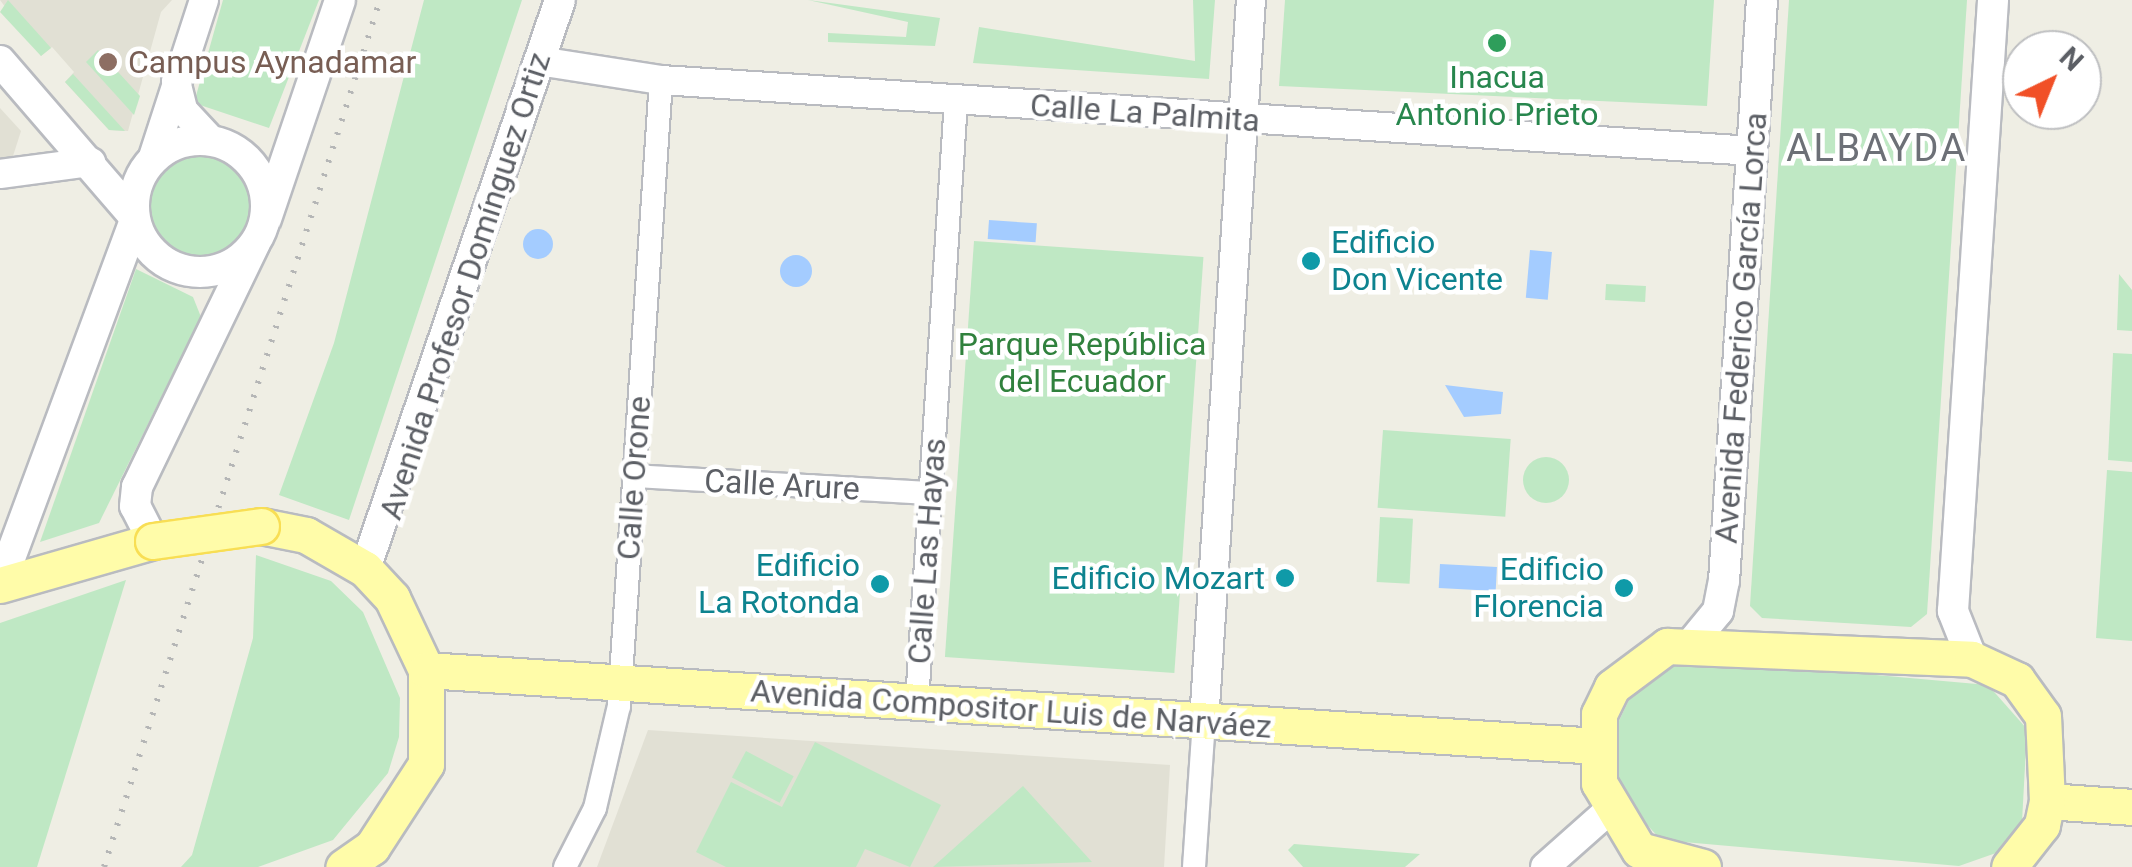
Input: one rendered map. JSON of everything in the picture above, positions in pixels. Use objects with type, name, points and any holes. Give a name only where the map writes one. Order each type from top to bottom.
[{"type":"main road","points":[[153,541],[135,506],[137,487],[260,232],[340,0]]},
{"type":"main road","name":"Avenida Profesor Domínguez Ortiz","points":[[365,569],[560,0]]},
{"type":"main road","name":"Avenida Federico García Lorca","points":[[1690,644],[1718,611],[1724,581],[1762,0]]},
{"type":"main road","points":[[1972,659],[1953,610],[1992,0]]},
{"type":"main road","points":[[0,61],[92,163],[134,218],[158,258],[180,270],[220,269],[260,232],[261,180],[219,142]]},
{"type":"main road","points":[[92,163],[151,160],[219,142],[274,143],[301,114]]},
{"type":"main road","points":[[0,585],[134,218],[151,160]]},
{"type":"main road","points":[[0,585],[153,541],[261,526],[306,535],[365,569],[392,598],[426,670],[426,764],[372,847],[343,867]]},
{"type":"main road","points":[[1704,867],[1687,866],[1639,850],[1608,811],[1597,746],[1599,714],[1628,667],[1690,644],[1972,659],[2017,680],[2043,716],[2047,801],[2042,825],[2009,867]]},
{"type":"main road","name":"Avenida Compositor Luis de Narváez","points":[[426,670],[1597,746]]},
{"type":"main road","points":[[2047,801],[2132,806]]},
{"type":"street","points":[[151,160],[204,0]]},
{"type":"street","points":[[1194,867],[1251,0]]},
{"type":"street","name":"Calle La Palmita","points":[[539,61],[661,80],[1752,152]]},
{"type":"street","name":"Calle Orone","points":[[565,867],[595,808],[620,683],[661,80]]},
{"type":"street","points":[[176,81],[183,110],[219,142]]},
{"type":"street","name":"Calle Las Hayas","points":[[917,702],[956,100]]},
{"type":"street","points":[[36,166],[46,112]]},
{"type":"street","points":[[0,174],[36,166],[92,163]]},
{"type":"street","name":"Calle Arure","points":[[634,476],[930,493]]},
{"type":"street","points":[[1545,867],[1608,811]]},
{"type":"shaded area","name":"Campus Aynadamar","points":[[0,0],[172,0],[161,12],[128,131],[109,130],[65,82],[74,72],[52,47],[41,56]]},
{"type":"shaded area","points":[[0,108],[21,131],[13,156],[0,159]]},
{"type":"shaded area","points":[[648,730],[1170,765],[1164,867],[597,867]]},
{"type":"green space","points":[[8,0],[51,48],[41,56],[0,12]]},
{"type":"green space","points":[[223,0],[319,0],[269,128],[194,103]]},
{"type":"green space","points":[[424,0],[522,0],[349,520],[279,495],[334,343]]},
{"type":"green space","points":[[808,0],[940,18],[935,46],[828,42],[828,33],[906,37],[908,22]]},
{"type":"green space","points":[[1193,0],[1215,0],[1209,79],[973,63],[979,27],[1195,61]]},
{"type":"green space","name":"Inacua Antonio Prieto","points":[[1285,0],[1714,0],[1707,106],[1279,86]]},
{"type":"green space","points":[[1789,0],[1967,0],[1927,614],[1911,627],[1762,618],[1750,606]]},
{"type":"green space","points":[[98,50],[140,96],[134,115],[86,62]]},
{"type":"green space","points":[[73,74],[125,131],[109,130],[65,82]]},
{"type":"green space","points":[[199,149],[221,154],[239,166],[251,184],[256,206],[251,228],[239,246],[221,258],[199,263],[177,258],[159,246],[147,228],[142,206],[147,184],[159,166],[177,154]]},
{"type":"green space","name":"Parque República del Ecuador","points":[[974,241],[1203,257],[1174,673],[945,657]]},
{"type":"green space","points":[[136,269],[193,297],[201,317],[99,523],[40,542]]},
{"type":"green space","points":[[2119,274],[2132,290],[2132,331],[2117,330]]},
{"type":"green space","points":[[1606,284],[1646,286],[1645,302],[1605,300]]},
{"type":"green space","points":[[2113,353],[2132,354],[2132,462],[2108,460]]},
{"type":"green space","points":[[1383,430],[1511,439],[1505,517],[1378,508]]},
{"type":"green space","points":[[1546,457],[1562,464],[1569,480],[1562,496],[1546,503],[1530,496],[1523,480],[1530,464]]},
{"type":"green space","points":[[2107,470],[2132,472],[2132,641],[2096,638]]},
{"type":"green space","points":[[1380,517],[1413,519],[1410,584],[1377,582]]},
{"type":"green space","points":[[256,555],[331,581],[363,612],[400,698],[399,737],[388,773],[333,840],[258,867],[181,867],[192,855],[253,638]]},
{"type":"green space","points":[[126,580],[37,867],[0,867],[0,623]]},
{"type":"green space","points":[[1687,658],[1988,685],[2027,729],[2022,822],[1996,853],[1959,866],[1661,840],[1618,793],[1617,725],[1637,683]]},
{"type":"green space","points":[[815,742],[941,805],[910,867],[865,849],[856,867],[726,867],[696,852],[731,782],[782,807]]},
{"type":"green space","points":[[746,751],[794,776],[780,803],[732,777]]},
{"type":"green space","points":[[1023,786],[1092,862],[933,867]]},
{"type":"green space","points":[[1294,844],[1420,854],[1405,867],[1303,867],[1288,850]]},
{"type":"water","points":[[989,220],[1037,223],[1036,242],[988,239]]},
{"type":"water","points":[[538,229],[549,233],[553,244],[549,255],[538,259],[527,255],[523,244],[527,233]]},
{"type":"water","points":[[1530,250],[1552,252],[1548,300],[1526,298]]},
{"type":"water","points":[[796,255],[807,260],[812,271],[807,282],[796,287],[785,282],[780,271],[785,260]]},
{"type":"water","points":[[1445,385],[1503,392],[1501,414],[1464,417]]},
{"type":"water","points":[[1440,564],[1497,567],[1496,591],[1439,588]]},
{"type":"railway","points":[[104,867],[380,0]]},
{"type":"place","name":"Inacua Antonio Prieto","points":[[1497,43]]},
{"type":"place","name":"Campus Aynadamar","points":[[108,62]]},
{"type":"place","name":"Edificio Don Vicente","points":[[1311,261]]},
{"type":"place","name":"Edificio Mozart","points":[[1285,578]]},
{"type":"place","name":"Edificio La Rotonda","points":[[880,584]]},
{"type":"place","name":"Edificio Florencia","points":[[1624,588]]},
{"type":"district","name":"ALBAYDA","points":[[1877,149]]}]
